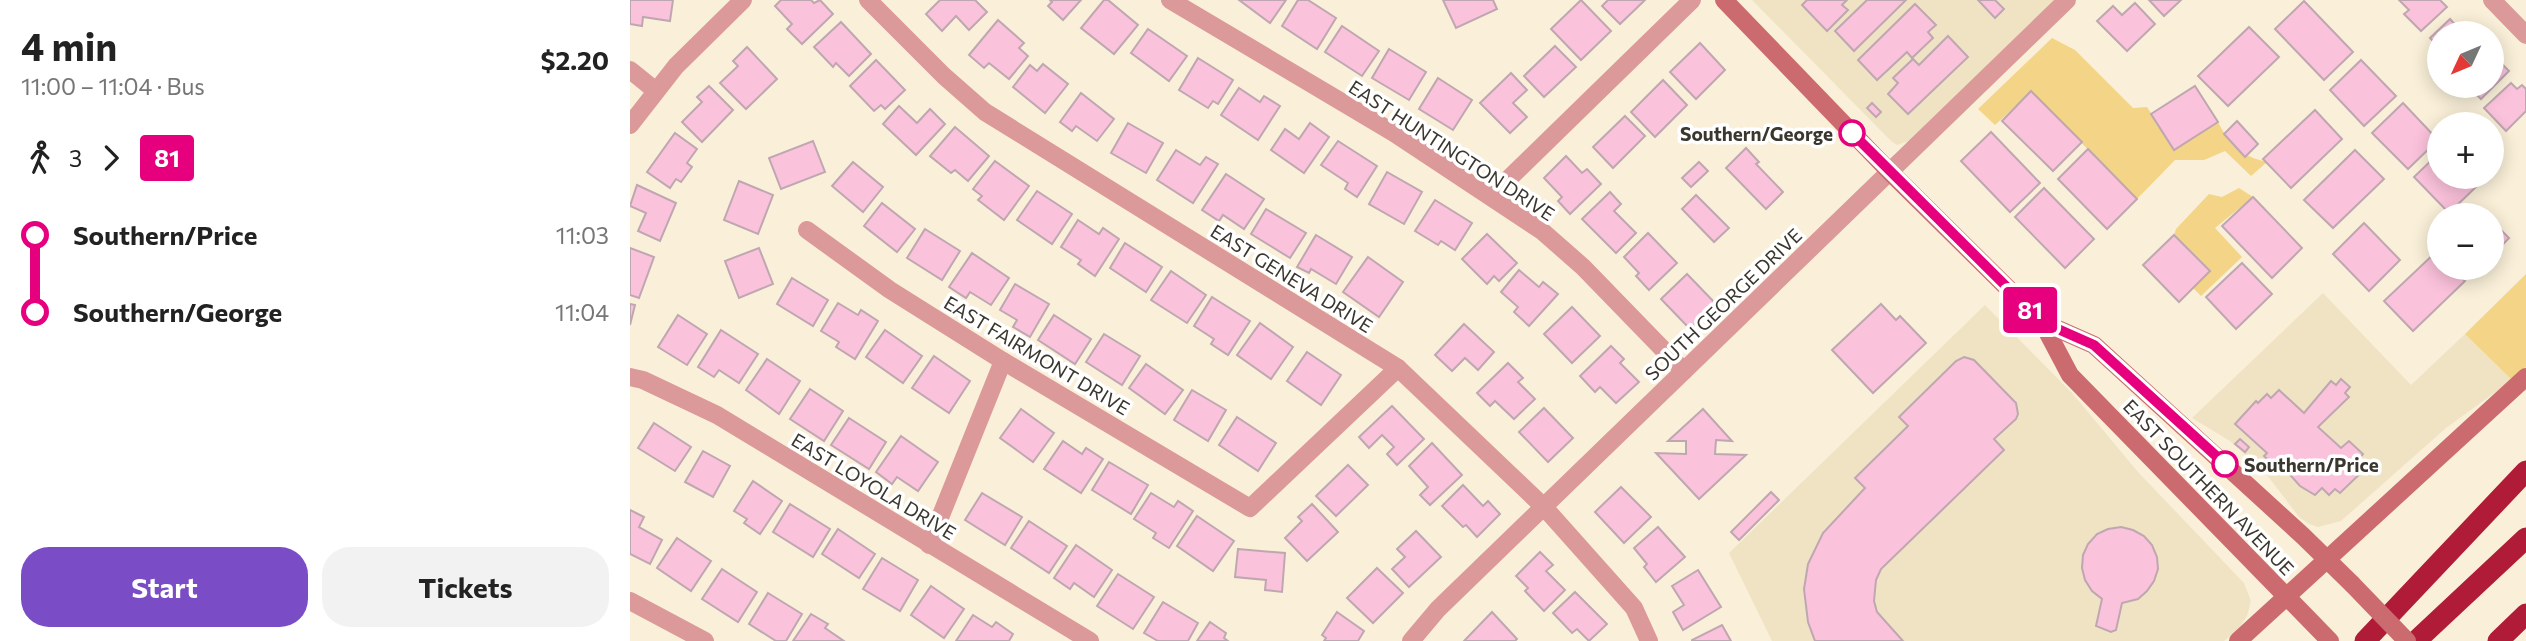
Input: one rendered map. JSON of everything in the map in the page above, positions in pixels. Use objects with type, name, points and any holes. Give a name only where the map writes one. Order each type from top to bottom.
[{"type":"highway","points":[[2365,641],[2526,471]]},
{"type":"highway","points":[[2416,641],[2526,538]]},
{"type":"highway","points":[[2498,641],[2526,614]]},
{"type":"main road","name":"EAST SOUTHERN AVENUE","points":[[1724,0],[1890,172],[2042,322],[2070,375],[2330,641]]},
{"type":"main road","name":"EAST SOUTHERN AVENUE","points":[[2042,322],[2094,345],[2326,559],[2407,641]]},
{"type":"main road","points":[[2238,641],[2526,377]]},
{"type":"street","points":[[630,125],[676,66],[743,0]]},
{"type":"street","name":"EAST GENEVA DRIVE","points":[[868,0],[944,76],[985,112],[1398,368],[1544,507],[1634,608],[1648,641]]},
{"type":"street","name":"EAST HUNTINGTON DRIVE","points":[[1170,0],[1394,133],[1542,231],[1583,267],[1684,371]]},
{"type":"street","points":[[1491,196],[1692,0]]},
{"type":"street","name":"SOUTH GEORGE DRIVE","points":[[1411,641],[1438,610],[2067,0]]},
{"type":"street","points":[[2492,0],[2526,35]]},
{"type":"street","points":[[630,70],[656,91]]},
{"type":"street","name":"EAST FAIRMONT DRIVE","points":[[807,230],[890,290],[1003,361],[1250,508],[1398,368]]},
{"type":"street","points":[[929,545],[1003,361]]},
{"type":"street","name":"EAST LOYOLA DRIVE","points":[[630,377],[643,380],[717,415],[1090,641]]},
{"type":"street","points":[[630,601],[705,641]]},
{"type":"street","points":[[668,641],[678,625]]},
{"type":"shaded area","points":[[1752,0],[2055,1],[1911,140],[1897,145]]},
{"type":"shaded area","points":[[2052,38],[2075,50],[2133,108],[2147,107],[2174,149],[2218,122],[2237,149],[2250,157],[2267,162],[2251,176],[2225,151],[2204,160],[2175,160],[2137,199],[2031,92],[1995,125],[1978,109]]},
{"type":"shaded area","points":[[2239,188],[2253,197],[2215,228],[2242,257],[2201,296],[2193,288],[2210,271],[2174,235],[2176,229],[2209,194],[2222,197]]},
{"type":"shaded area","points":[[2526,274],[2526,367],[2512,380],[2465,334]]},
{"type":"shaded area","points":[[2323,293],[2411,385],[2465,334],[2512,380],[2446,428],[2341,521],[2318,527],[2299,517],[2267,475],[2230,441],[2192,418]]},
{"type":"shaded area","points":[[1985,305],[2073,394],[2138,472],[2244,583],[2251,601],[2247,616],[2239,628],[2224,641],[1772,641],[1729,553]]},
{"type":"building","points":[[630,0],[673,0],[670,21],[643,17],[642,26],[630,24]]},
{"type":"building","points":[[781,0],[811,0],[814,3],[820,0],[833,14],[802,44],[787,29],[792,24],[775,6]]},
{"type":"building","points":[[940,0],[975,0],[987,12],[969,30],[956,16],[942,31],[926,14]]},
{"type":"building","points":[[1050,0],[1081,0],[1063,20],[1048,6],[1052,2]]},
{"type":"building","points":[[1104,0],[1108,0],[1138,25],[1114,54],[1081,28]]},
{"type":"building","points":[[1239,0],[1286,0],[1270,23]]},
{"type":"building","points":[[1298,0],[1308,0],[1336,18],[1317,49],[1282,26]]},
{"type":"building","points":[[1443,0],[1493,0],[1497,9],[1456,28]]},
{"type":"building","points":[[1581,0],[1611,31],[1581,60],[1551,29]]},
{"type":"building","points":[[1608,0],[1645,0],[1620,24],[1602,6]]},
{"type":"building","points":[[1807,0],[1847,0],[1842,5],[1848,10],[1827,31],[1802,5]]},
{"type":"building","points":[[1867,0],[1906,0],[1854,51],[1835,31]]},
{"type":"building","points":[[1978,0],[1995,0],[2004,9],[1995,18]]},
{"type":"building","points":[[2149,0],[2181,0],[2164,16]]},
{"type":"building","points":[[2399,0],[2440,0],[2447,7],[2432,21],[2427,21],[2427,25],[2421,31],[2404,14],[2409,10]]},
{"type":"building","points":[[2304,1],[2353,52],[2324,80],[2275,29]]},
{"type":"building","points":[[2135,3],[2155,24],[2127,51],[2097,21],[2113,6],[2122,15]]},
{"type":"building","points":[[1915,4],[1936,25],[1928,32],[1933,38],[1912,58],[1907,52],[1877,80],[1858,60]]},
{"type":"building","points":[[998,20],[1024,43],[1019,48],[1028,56],[1009,79],[989,63],[984,68],[969,55]]},
{"type":"building","points":[[841,22],[871,54],[849,76],[836,63],[833,67],[814,47]]},
{"type":"building","points":[[1342,26],[1379,51],[1362,76],[1325,52]]},
{"type":"building","points":[[2249,27],[2279,57],[2228,106],[2198,76]]},
{"type":"building","points":[[1148,29],[1187,56],[1169,81],[1131,53]]},
{"type":"building","points":[[1948,36],[1968,57],[1908,114],[1888,94],[1898,83],[1893,78],[1913,59],[1919,65]]},
{"type":"building","points":[[1700,43],[1725,70],[1696,99],[1670,72]]},
{"type":"building","points":[[1555,46],[1576,67],[1544,97],[1524,76]]},
{"type":"building","points":[[747,47],[777,79],[746,109],[720,83],[738,66],[733,61]]},
{"type":"building","points":[[1389,49],[1426,72],[1409,100],[1372,78]]},
{"type":"building","points":[[1198,58],[1233,80],[1218,104],[1213,101],[1208,108],[1179,90]]},
{"type":"building","points":[[876,60],[905,90],[885,109],[881,105],[874,111],[850,86]]},
{"type":"building","points":[[2361,60],[2396,96],[2364,126],[2330,90]]},
{"type":"building","points":[[1043,64],[1068,84],[1045,113],[1013,87],[1030,65],[1037,71]]},
{"type":"building","points":[[1511,73],[1527,90],[1513,103],[1527,117],[1510,133],[1480,103]]},
{"type":"building","points":[[1438,78],[1472,100],[1453,130],[1419,109]]},
{"type":"building","points":[[1663,80],[1687,105],[1655,137],[1631,112]]},
{"type":"building","points":[[2511,83],[2517,89],[2522,85],[2526,89],[2526,111],[2506,131],[2504,112],[2488,112],[2484,108],[2495,98],[2504,98],[2504,89]]},
{"type":"building","points":[[709,86],[733,110],[702,142],[682,122],[702,102],[697,97]]},
{"type":"building","points":[[2195,86],[2218,122],[2174,150],[2151,114]]},
{"type":"building","points":[[1239,88],[1260,102],[1264,96],[1280,106],[1258,140],[1221,115]]},
{"type":"building","points":[[2031,91],[2082,142],[2053,171],[2002,121]]},
{"type":"building","points":[[1081,93],[1114,119],[1097,141],[1076,126],[1072,131],[1060,122]]},
{"type":"building","points":[[1872,103],[1881,112],[1876,117],[1867,108]]},
{"type":"building","points":[[2403,103],[2427,128],[2427,151],[2408,169],[2372,133]]},
{"type":"building","points":[[899,106],[917,123],[930,109],[945,124],[916,155],[883,124]]},
{"type":"building","points":[[2315,110],[2342,139],[2291,188],[2263,159]]},
{"type":"building","points":[[1625,116],[1645,136],[1613,168],[1593,147]]},
{"type":"building","points":[[2237,121],[2258,144],[2245,157],[2224,134]]},
{"type":"building","points":[[1128,123],[1163,143],[1146,173],[1111,153]]},
{"type":"building","points":[[1310,123],[1329,137],[1304,173],[1271,150],[1285,129],[1299,139]]},
{"type":"building","points":[[955,127],[989,156],[968,181],[955,170],[951,173],[930,156]]},
{"type":"building","points":[[1991,132],[2040,183],[2010,212],[1961,161]]},
{"type":"building","points":[[675,133],[697,149],[687,163],[692,167],[681,182],[676,179],[670,188],[647,172]]},
{"type":"building","points":[[813,141],[825,172],[781,189],[769,158]]},
{"type":"building","points":[[1338,141],[1377,166],[1357,197],[1345,189],[1348,183],[1321,165]]},
{"type":"building","points":[[1746,148],[1759,162],[1756,164],[1783,192],[1766,209],[1726,168]]},
{"type":"building","points":[[2088,149],[2137,199],[2107,229],[2058,179]]},
{"type":"building","points":[[1176,150],[1200,165],[1206,157],[1218,164],[1193,203],[1157,180]]},
{"type":"building","points":[[2355,150],[2384,179],[2333,228],[2304,200]]},
{"type":"building","points":[[1566,156],[1582,173],[1587,169],[1601,184],[1570,214],[1558,201],[1562,197],[1544,178]]},
{"type":"building","points":[[995,161],[1029,186],[1004,220],[978,200],[982,196],[973,189]]},
{"type":"building","points":[[853,162],[883,187],[863,212],[832,186]]},
{"type":"building","points":[[1699,162],[1708,171],[1691,187],[1682,178]]},
{"type":"building","points":[[2427,164],[2427,189],[2474,189],[2459,203],[2439,203],[2414,177]]},
{"type":"building","points":[[1387,172],[1422,192],[1404,224],[1369,204]]},
{"type":"building","points":[[1226,174],[1264,199],[1244,229],[1223,215],[1219,221],[1202,210]]},
{"type":"building","points":[[739,181],[773,195],[758,234],[724,220]]},
{"type":"building","points":[[637,185],[676,203],[660,241],[638,231],[646,213],[630,206]]},
{"type":"building","points":[[2044,188],[2094,239],[2065,268],[2015,217]]},
{"type":"building","points":[[1037,191],[1072,214],[1052,244],[1017,220]]},
{"type":"building","points":[[1610,192],[1621,204],[1614,211],[1636,233],[1616,253],[1582,219]]},
{"type":"building","points":[[1696,195],[1729,228],[1714,242],[1682,209]]},
{"type":"building","points":[[2253,197],[2302,248],[2272,278],[2222,226]]},
{"type":"building","points":[[1435,200],[1472,223],[1455,250],[1441,241],[1438,245],[1415,231]]},
{"type":"building","points":[[882,203],[915,229],[897,252],[864,226]]},
{"type":"building","points":[[1266,209],[1306,233],[1290,258],[1251,234]]},
{"type":"building","points":[[1078,220],[1099,234],[1103,228],[1119,239],[1095,276],[1078,264],[1081,260],[1061,247]]},
{"type":"building","points":[[2364,223],[2400,260],[2369,291],[2333,254]]},
{"type":"building","points":[[925,229],[960,251],[942,280],[907,258]]},
{"type":"building","points":[[1648,233],[1677,263],[1649,290],[1636,276],[1639,273],[1624,257]]},
{"type":"building","points":[[1487,234],[1517,263],[1499,281],[1494,276],[1487,284],[1462,259]]},
{"type":"building","points":[[1316,235],[1352,257],[1336,284],[1311,269],[1309,273],[1297,267]]},
{"type":"building","points":[[2174,235],[2210,271],[2179,302],[2143,265]]},
{"type":"building","points":[[1125,243],[1162,267],[1146,292],[1110,268]]},
{"type":"building","points":[[630,248],[654,257],[639,298],[630,295]]},
{"type":"building","points":[[759,248],[773,284],[739,298],[725,261]]},
{"type":"building","points":[[972,253],[1009,278],[991,305],[970,292],[966,298],[949,287]]},
{"type":"building","points":[[1368,257],[1403,282],[1379,317],[1343,292]]},
{"type":"building","points":[[2427,260],[2427,280],[2465,281],[2413,331],[2384,301]]},
{"type":"building","points":[[2242,263],[2272,294],[2236,329],[2206,297]]},
{"type":"building","points":[[1519,270],[1539,287],[1543,282],[1558,294],[1529,326],[1514,312],[1518,307],[1501,292]]},
{"type":"building","points":[[1171,271],[1206,295],[1187,323],[1151,300]]},
{"type":"building","points":[[1687,274],[1716,304],[1690,329],[1661,299]]},
{"type":"building","points":[[792,278],[828,300],[813,326],[777,304]]},
{"type":"building","points":[[1015,284],[1049,304],[1030,337],[1013,327],[1017,320],[1000,310]]},
{"type":"building","points":[[1212,297],[1250,321],[1228,355],[1211,344],[1214,339],[1194,326]]},
{"type":"building","points":[[838,303],[858,315],[861,310],[878,321],[855,359],[836,347],[839,342],[821,331]]},
{"type":"building","points":[[630,304],[635,305],[630,325]]},
{"type":"building","points":[[1881,304],[1896,320],[1900,316],[1926,343],[1873,393],[1832,350]]},
{"type":"building","points":[[1572,307],[1600,336],[1572,363],[1544,334]]},
{"type":"building","points":[[678,315],[707,334],[687,365],[658,347]]},
{"type":"building","points":[[1054,315],[1091,339],[1075,364],[1038,340]]},
{"type":"building","points":[[1260,323],[1293,347],[1271,379],[1237,355]]},
{"type":"building","points":[[1464,324],[1494,352],[1478,370],[1465,358],[1452,371],[1435,355]]},
{"type":"building","points":[[721,330],[758,354],[739,383],[719,370],[714,377],[698,367]]},
{"type":"building","points":[[885,330],[922,356],[903,383],[866,357]]},
{"type":"building","points":[[1104,334],[1140,356],[1122,385],[1086,362]]},
{"type":"building","points":[[1611,346],[1624,359],[1620,363],[1639,382],[1616,403],[1600,387],[1595,392],[1580,376]]},
{"type":"building","points":[[1307,352],[1341,375],[1321,405],[1287,381]]},
{"type":"building","points":[[934,356],[970,381],[949,413],[912,388]]},
{"type":"building","points":[[1964,357],[1974,360],[2016,403],[2016,419],[1994,439],[2004,450],[1881,569],[1876,580],[1874,601],[1877,612],[1903,641],[1815,641],[1808,622],[1804,589],[1808,564],[1823,533],[1865,488],[1855,478],[1908,426],[1899,417],[1956,361]]},
{"type":"building","points":[[767,359],[800,381],[779,414],[746,390]]},
{"type":"building","points":[[1508,363],[1523,378],[1518,382],[1535,399],[1514,419],[1495,401],[1490,406],[1477,393]]},
{"type":"building","points":[[1146,364],[1183,390],[1165,414],[1129,388]]},
{"type":"building","points":[[2341,379],[2350,387],[2345,393],[2349,397],[2318,427],[2341,448],[2349,441],[2363,454],[2359,459],[2367,467],[2340,493],[2335,489],[2329,495],[2322,488],[2315,495],[2300,486],[2283,467],[2280,471],[2264,456],[2267,453],[2235,424],[2256,401],[2258,403],[2267,394],[2271,398],[2279,390],[2304,413],[2331,381],[2336,385]]},
{"type":"building","points":[[810,389],[843,411],[824,441],[790,419]]},
{"type":"building","points":[[1192,390],[1226,410],[1208,441],[1174,420]]},
{"type":"building","points":[[1392,406],[1424,439],[1397,465],[1387,454],[1394,447],[1382,435],[1369,448],[1359,437]]},
{"type":"building","points":[[1544,408],[1573,438],[1548,462],[1519,432]]},
{"type":"building","points":[[1021,409],[1054,433],[1033,462],[1000,438]]},
{"type":"building","points":[[1703,409],[1732,441],[1716,440],[1715,454],[1746,455],[1699,499],[1656,453],[1686,454],[1686,441],[1668,441]]},
{"type":"building","points":[[1237,417],[1276,443],[1258,471],[1219,445]]},
{"type":"building","points":[[849,418],[886,442],[869,469],[831,445]]},
{"type":"building","points":[[654,423],[691,447],[675,471],[638,448]]},
{"type":"building","points":[[901,436],[938,462],[918,491],[897,477],[892,484],[876,472]]},
{"type":"building","points":[[2240,439],[2249,447],[2245,452],[2235,444]]},
{"type":"building","points":[[1063,441],[1082,454],[1086,448],[1103,459],[1081,493],[1044,469]]},
{"type":"building","points":[[1432,443],[1462,475],[1430,505],[1420,495],[1428,487],[1409,466]]},
{"type":"building","points":[[703,451],[730,466],[713,497],[685,482]]},
{"type":"building","points":[[1109,462],[1148,485],[1131,514],[1092,490]]},
{"type":"building","points":[[1348,465],[1368,485],[1336,516],[1316,496]]},
{"type":"building","points":[[753,481],[782,501],[760,534],[744,523],[747,519],[734,511]]},
{"type":"building","points":[[1463,485],[1483,506],[1488,501],[1500,514],[1477,537],[1442,506]]},
{"type":"building","points":[[1621,487],[1651,517],[1624,543],[1595,512]]},
{"type":"building","points":[[1771,492],[1779,500],[1739,540],[1731,532]]},
{"type":"building","points":[[982,493],[1022,517],[1005,545],[965,520]]},
{"type":"building","points":[[1151,493],[1174,507],[1178,501],[1193,511],[1169,548],[1153,538],[1156,533],[1134,519]]},
{"type":"building","points":[[790,504],[830,529],[813,557],[773,532]]},
{"type":"building","points":[[1312,504],[1338,532],[1307,561],[1285,538],[1302,521],[1298,517]]},
{"type":"building","points":[[630,510],[644,517],[639,527],[662,540],[650,564],[630,554]]},
{"type":"building","points":[[1197,516],[1234,541],[1213,571],[1177,546]]},
{"type":"building","points":[[1029,521],[1067,546],[1049,573],[1011,548]]},
{"type":"building","points":[[1658,527],[1685,557],[1656,582],[1644,567],[1647,564],[1634,548]]},
{"type":"building","points":[[2121,527],[2144,536],[2152,545],[2158,569],[2147,591],[2138,599],[2122,603],[2116,630],[2111,632],[2096,626],[2102,599],[2092,591],[2085,580],[2083,555],[2097,534]]},
{"type":"building","points":[[838,529],[875,554],[859,578],[822,554]]},
{"type":"building","points":[[1416,531],[1441,557],[1409,587],[1392,569],[1405,557],[1397,549]]},
{"type":"building","points":[[677,538],[711,561],[691,591],[657,568]]},
{"type":"building","points":[[1076,545],[1112,570],[1094,597],[1074,583],[1070,589],[1054,578]]},
{"type":"building","points":[[1238,549],[1285,553],[1282,592],[1265,590],[1266,580],[1235,577]]},
{"type":"building","points":[[1540,552],[1553,565],[1546,571],[1565,590],[1544,611],[1525,591],[1528,588],[1516,576]]},
{"type":"building","points":[[882,558],[918,580],[900,611],[863,589]]},
{"type":"building","points":[[1377,568],[1403,593],[1373,623],[1347,598]]},
{"type":"building","points":[[722,569],[757,592],[738,622],[702,599]]},
{"type":"building","points":[[1698,570],[1721,607],[1683,630],[1673,612],[1684,605],[1672,586]]},
{"type":"building","points":[[1118,574],[1154,597],[1133,629],[1097,606]]},
{"type":"building","points":[[931,586],[964,609],[944,638],[911,615]]},
{"type":"building","points":[[1575,592],[1607,624],[1589,641],[1577,629],[1572,633],[1553,613]]},
{"type":"building","points":[[768,593],[802,614],[786,641],[776,641],[749,624]]},
{"type":"building","points":[[1163,602],[1198,623],[1188,641],[1158,641],[1144,633]]},
{"type":"building","points":[[1337,612],[1364,631],[1358,641],[1324,641],[1326,638],[1322,635]]},
{"type":"building","points":[[1492,612],[1517,639],[1464,641]]},
{"type":"building","points":[[811,614],[828,624],[825,628],[844,641],[793,641]]},
{"type":"building","points":[[973,615],[992,627],[996,622],[1013,634],[1009,641],[956,641]]},
{"type":"building","points":[[1210,622],[1226,633],[1224,638],[1228,641],[1197,641]]},
{"type":"building","points":[[1722,625],[1731,641],[1692,641],[1692,640]]},
{"type":"bus line","name":"81","points":[[1852,133],[2042,322],[2094,345],[2225,464]]},
{"type":"place","name":"Southern/George","points":[[1852,133]]},
{"type":"place","name":"Southern/Price","points":[[2225,464]]}]
